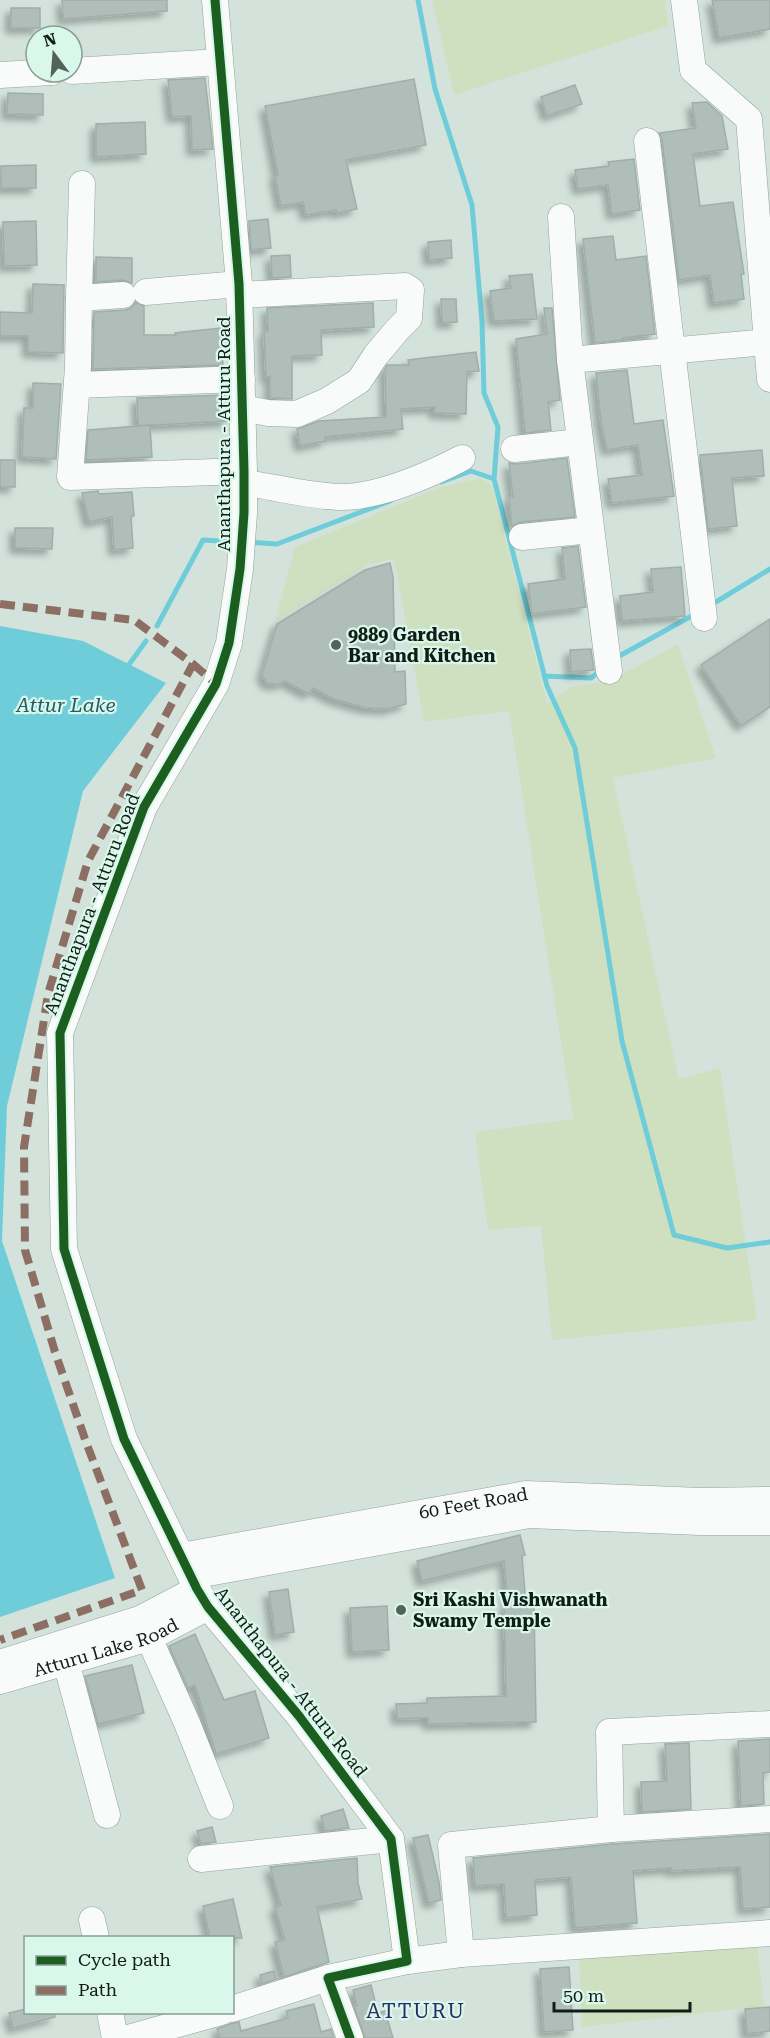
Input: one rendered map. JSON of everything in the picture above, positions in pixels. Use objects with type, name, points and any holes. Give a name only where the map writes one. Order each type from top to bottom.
[{"type":"street","name":"Ananthapura - Atturu Road","points":[[215,0],[239,289],[244,477],[240,569],[229,643],[216,684],[144,807],[60,1033],[64,1249],[124,1439],[194,1582],[392,1839]]},
{"type":"street","points":[[684,0],[693,70],[749,119],[770,379]]},
{"type":"street","points":[[84,70],[220,62]]},
{"type":"street","points":[[0,75],[24,74]]},
{"type":"street","points":[[647,141],[704,618]]},
{"type":"street","points":[[82,184],[77,385],[70,477],[244,477],[341,497],[372,494],[438,471],[462,458]]},
{"type":"street","points":[[561,217],[570,360],[609,671]]},
{"type":"street","points":[[80,298],[135,293],[239,289],[405,286],[411,290],[410,318],[376,355],[359,381],[327,401],[297,414],[268,413],[242,408]]},
{"type":"street","points":[[570,360],[767,342]]},
{"type":"street","points":[[77,385],[242,379]]},
{"type":"street","points":[[514,449],[580,442]]},
{"type":"street","points":[[522,537],[591,530]]},
{"type":"street","name":"60 Feet Road","points":[[194,1582],[526,1494],[701,1501],[770,1500]]},
{"type":"street","name":"60 Feet Road","points":[[194,1582],[529,1515],[700,1522],[770,1522]]},
{"type":"street","name":"Atturu Lake Road","points":[[0,1681],[149,1638],[194,1582]]},
{"type":"street","name":"Atturu Lake Road","points":[[0,1663],[140,1619],[194,1582]]},
{"type":"street","points":[[149,1638],[187,1723],[220,1806]]},
{"type":"street","points":[[66,1662],[107,1815]]},
{"type":"street","points":[[611,1829],[609,1732],[770,1724]]},
{"type":"street","points":[[461,1954],[451,1845],[611,1829],[770,1820]]},
{"type":"street","points":[[201,1859],[392,1839],[407,1961]]},
{"type":"street","points":[[234,2008],[328,1978],[407,1961],[461,1954],[770,1933]]},
{"type":"street","points":[[328,1978],[350,2038]]},
{"type":"street","points":[[110,2014],[115,2038]]},
{"type":"street","points":[[128,2038],[217,2014]]},
{"type":"green space","points":[[432,0],[665,0],[668,26],[454,95]]},
{"type":"green space","points":[[480,478],[492,485],[547,704],[570,687],[610,681],[678,644],[716,758],[613,778],[679,1079],[720,1068],[757,1320],[552,1340],[541,1226],[488,1230],[475,1132],[573,1119],[509,711],[424,722],[394,559],[368,564],[275,621],[295,547],[441,487]]},
{"type":"green space","points":[[757,1943],[764,2006],[582,2027],[579,1958]]},
{"type":"water","name":"Attur Lake","points":[[0,626],[83,641],[166,683],[83,791],[7,1106],[2,1241],[115,1578],[0,1617]]},
{"type":"building","points":[[62,0],[167,0],[167,11],[63,19]]},
{"type":"building","points":[[712,0],[770,0],[770,29],[719,38]]},
{"type":"building","points":[[11,8],[40,8],[40,24],[24,24],[24,28],[11,28]]},
{"type":"building","points":[[205,78],[213,149],[192,150],[191,116],[172,117],[168,80]]},
{"type":"building","points":[[414,79],[426,145],[346,160],[357,209],[306,215],[303,202],[281,206],[275,176],[278,175],[265,106]]},
{"type":"building","points":[[575,85],[582,104],[547,116],[541,97]]},
{"type":"building","points":[[8,93],[43,94],[43,115],[7,114]]},
{"type":"building","points":[[707,102],[722,116],[728,149],[693,154],[700,206],[733,202],[744,274],[741,274],[744,299],[714,303],[710,275],[679,280],[662,139],[659,133],[696,128],[692,103]]},
{"type":"building","points":[[145,122],[146,154],[96,157],[96,124]]},
{"type":"building","points":[[634,159],[640,210],[612,214],[608,185],[578,189],[575,170],[609,166],[608,162]]},
{"type":"building","points":[[36,165],[36,188],[1,188],[1,166]]},
{"type":"building","points":[[268,219],[271,248],[251,250],[249,221]]},
{"type":"building","points":[[36,221],[37,265],[4,266],[3,222]]},
{"type":"building","points":[[613,236],[616,260],[646,256],[655,334],[595,343],[583,239]]},
{"type":"building","points":[[451,240],[452,258],[429,260],[428,242]]},
{"type":"building","points":[[290,255],[291,277],[272,278],[271,256]]},
{"type":"building","points":[[96,257],[132,258],[132,283],[122,280],[96,282]]},
{"type":"building","points":[[532,274],[537,319],[494,321],[490,291],[511,288],[509,276]]},
{"type":"building","points":[[33,284],[64,285],[63,353],[28,352],[28,336],[0,336],[0,312],[32,313]]},
{"type":"building","points":[[441,299],[456,299],[457,322],[442,323]]},
{"type":"building","points":[[136,302],[144,306],[144,335],[176,335],[175,333],[221,328],[223,365],[93,369],[94,312],[125,310],[131,308]]},
{"type":"building","points":[[373,303],[374,327],[321,330],[322,355],[292,356],[292,399],[270,398],[270,377],[266,377],[264,332],[268,331],[267,308]]},
{"type":"building","points":[[544,308],[552,308],[560,400],[548,402],[551,430],[525,433],[516,339],[547,334]]},
{"type":"building","points":[[476,352],[479,371],[467,372],[466,414],[434,413],[435,407],[401,409],[403,429],[325,437],[326,441],[300,446],[297,429],[319,421],[386,417],[385,369],[387,365],[409,365],[408,360]]},
{"type":"building","points":[[627,370],[634,424],[663,420],[674,496],[612,503],[608,479],[642,475],[638,445],[607,450],[601,423],[596,373]]},
{"type":"building","points":[[33,383],[61,384],[56,459],[22,457],[24,408],[33,408]]},
{"type":"building","points":[[226,395],[228,421],[138,426],[137,398]]},
{"type":"building","points":[[150,425],[152,457],[86,460],[88,430]]},
{"type":"building","points":[[762,450],[764,476],[732,478],[737,526],[708,529],[700,455]]},
{"type":"building","points":[[567,458],[575,517],[520,522],[512,526],[509,498],[513,497],[509,463]]},
{"type":"building","points":[[0,460],[15,460],[15,487],[0,487]]},
{"type":"building","points":[[98,491],[99,494],[132,492],[133,548],[114,550],[112,517],[89,522],[82,493]]},
{"type":"building","points":[[15,528],[53,528],[52,549],[15,548]]},
{"type":"building","points":[[578,546],[586,607],[532,614],[528,584],[565,579],[562,548]]},
{"type":"building","points":[[390,563],[393,577],[395,672],[405,671],[406,704],[388,709],[366,708],[334,699],[313,688],[309,694],[285,681],[278,685],[267,683],[262,675],[277,624],[365,570]]},
{"type":"building","points":[[681,567],[685,616],[622,621],[620,596],[653,592],[651,569]]},
{"type":"building","points":[[770,619],[770,707],[741,726],[701,665]]},
{"type":"building","points":[[591,649],[594,670],[571,672],[570,650]]},
{"type":"building","points":[[520,1535],[525,1555],[522,1556],[526,1606],[534,1606],[536,1722],[428,1724],[428,1718],[397,1719],[396,1704],[427,1703],[427,1698],[506,1696],[504,1607],[508,1607],[504,1561],[422,1581],[417,1561]]},
{"type":"building","points":[[288,1589],[294,1632],[275,1635],[269,1592]]},
{"type":"building","points":[[387,1606],[389,1650],[352,1652],[350,1608]]},
{"type":"building","points":[[195,1634],[224,1700],[255,1691],[269,1738],[216,1754],[195,1685],[188,1688],[169,1646]]},
{"type":"building","points":[[132,1665],[144,1713],[98,1724],[85,1676]]},
{"type":"building","points":[[770,1739],[770,1772],[763,1773],[764,1804],[741,1806],[738,1741]]},
{"type":"building","points":[[689,1743],[691,1809],[642,1812],[641,1782],[667,1781],[665,1744]]},
{"type":"building","points":[[343,1809],[349,1828],[325,1831],[321,1816]]},
{"type":"building","points":[[212,1827],[216,1842],[201,1844],[197,1831]]},
{"type":"building","points":[[770,1834],[770,1907],[743,1909],[740,1867],[633,1871],[637,1923],[575,1928],[571,1877],[535,1880],[537,1915],[506,1918],[504,1884],[475,1886],[473,1858],[612,1844]]},
{"type":"building","points":[[428,1835],[441,1900],[429,1903],[413,1838]]},
{"type":"building","points":[[357,1858],[358,1883],[362,1899],[317,1907],[329,1962],[284,1977],[275,1942],[285,1940],[275,1907],[281,1905],[270,1867]]},
{"type":"building","points":[[233,1899],[242,1938],[210,1936],[203,1906]]},
{"type":"building","points":[[569,1967],[573,2030],[544,2032],[540,1969]]},
{"type":"building","points":[[274,1971],[276,1979],[262,1984],[260,1975]]},
{"type":"building","points":[[371,1985],[378,2013],[385,2011],[393,2038],[365,2038],[354,2006],[357,2006],[353,1990]]},
{"type":"building","points":[[314,2004],[321,2032],[331,2029],[334,2038],[220,2038],[217,2029],[239,2022],[241,2031],[288,2018],[286,2011]]},
{"type":"building","points":[[770,2007],[770,2031],[747,2034],[745,2009]]},
{"type":"building","points":[[24,2009],[24,2014],[54,2014],[55,2017],[13,2028],[9,2013]]},
{"type":"waterway","points":[[418,0],[435,89],[472,205],[482,322],[484,393],[498,427],[494,479]]},
{"type":"waterway","points":[[441,482],[471,471],[494,479],[547,686],[575,748],[622,1041],[674,1235],[727,1248],[770,1242]]},
{"type":"waterway","points":[[248,542],[277,544],[390,501]]},
{"type":"waterway","points":[[157,626],[203,540],[236,542]]},
{"type":"waterway","points":[[711,605],[770,569]]},
{"type":"waterway","points":[[614,659],[695,614]]},
{"type":"waterway","points":[[125,670],[146,641]]},
{"type":"waterway","points":[[544,676],[591,678],[602,669]]},
{"type":"marked path","points":[[0,604],[134,620],[193,664],[88,861],[48,994],[24,1147],[25,1250],[55,1352],[142,1590],[0,1640]]},
{"type":"marked path","points":[[193,664],[216,684]]},
{"type":"cycle path","points":[[215,0],[239,284],[244,471],[240,569],[229,643],[216,684],[144,807],[60,1033],[64,1249],[124,1439],[197,1589],[208,1607],[299,1716],[391,1839],[407,1961],[328,1978],[350,2038]]},
{"type":"place","name":"9889 Garden Bar and Kitchen","points":[[336,645]]},
{"type":"place","name":"Sri Kashi Vishwanath Swamy Temple","points":[[401,1610]]},
{"type":"district","name":"ATTURU","points":[[416,2011]]}]
